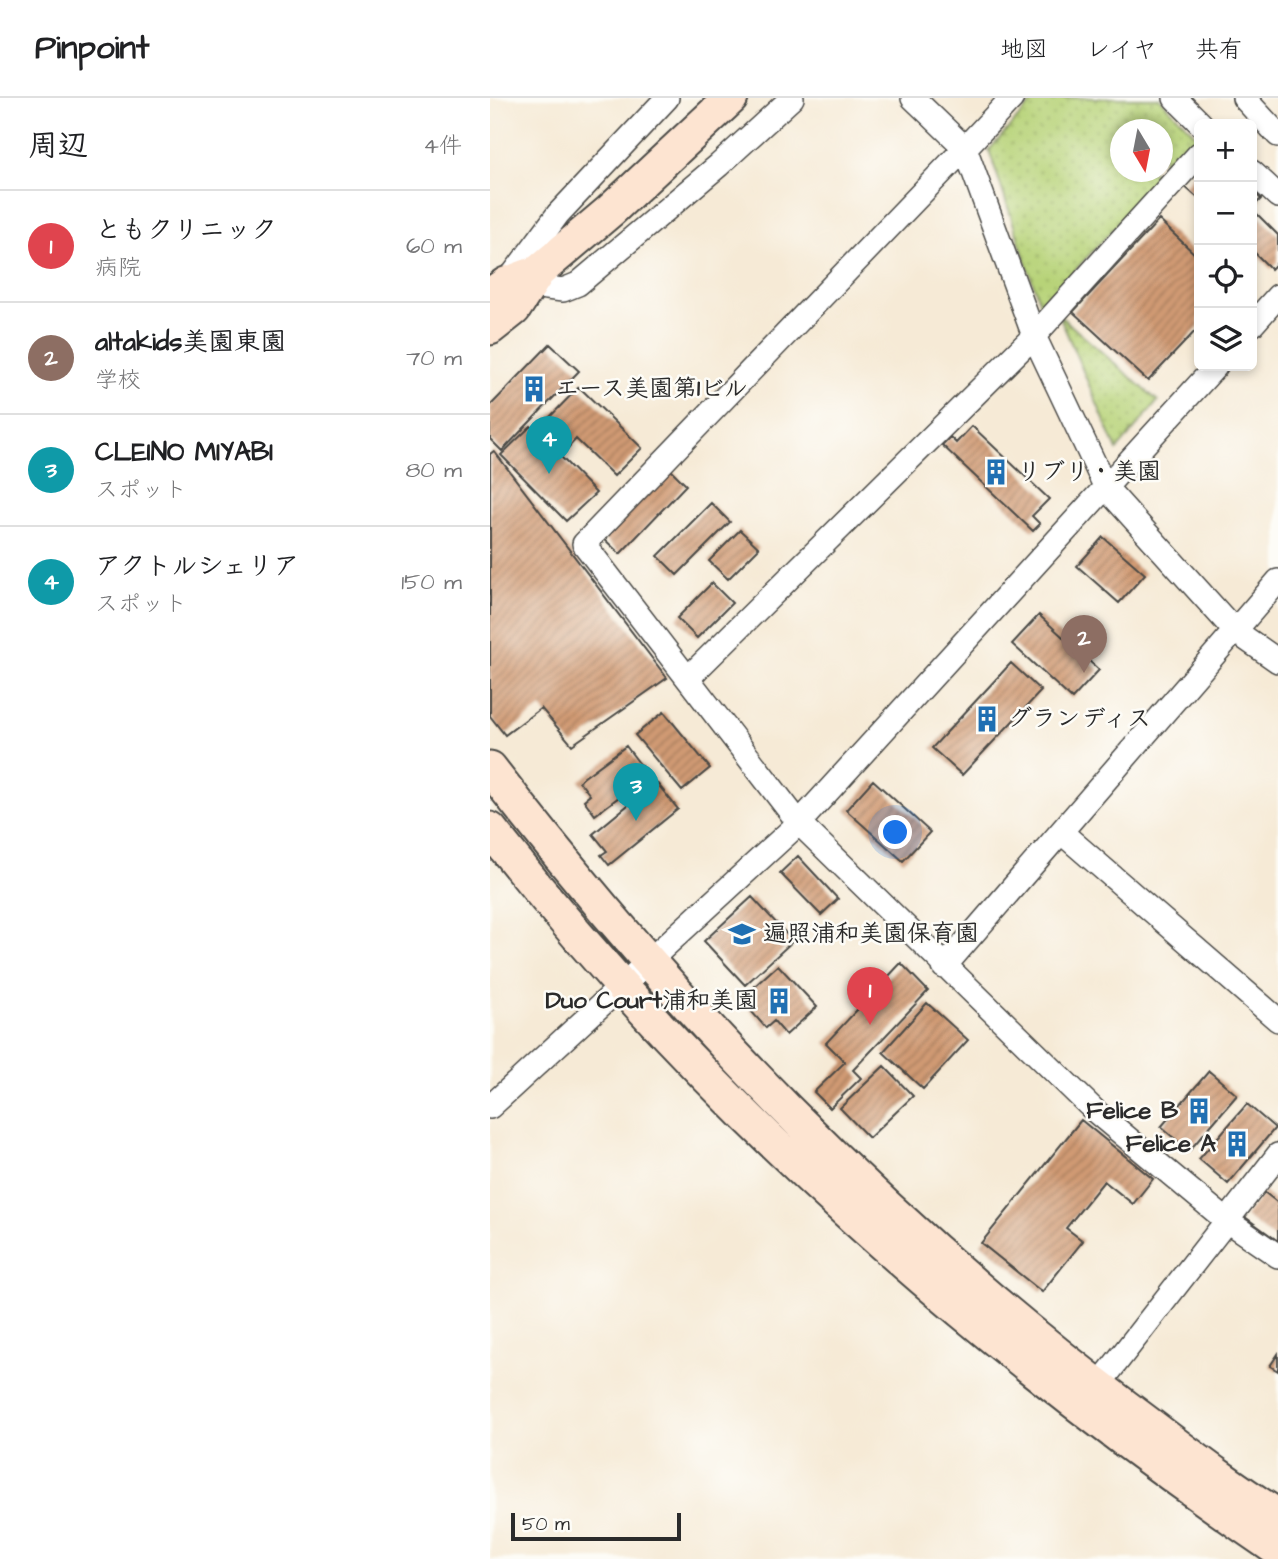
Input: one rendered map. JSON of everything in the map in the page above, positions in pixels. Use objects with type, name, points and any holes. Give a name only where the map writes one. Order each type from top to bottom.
[{"type":"street","points":[[490,328],[514,309],[516,284],[558,214],[667,98]]},
{"type":"street","points":[[516,284],[610,211],[731,98]]},
{"type":"street","points":[[516,284],[563,290],[578,284],[719,165],[792,98]]},
{"type":"street","points":[[913,98],[965,148],[1034,335],[1106,488],[1235,631],[1278,662]]},
{"type":"street","points":[[1013,98],[584,544],[799,823],[1095,1111],[1227,1221],[1278,1256]]},
{"type":"street","points":[[1175,98],[1196,119]]},
{"type":"street","points":[[1244,98],[1278,135]]},
{"type":"street","points":[[689,677],[1034,335],[1194,159]]},
{"type":"street","points":[[1257,177],[1278,196]]},
{"type":"street","points":[[1257,320],[1278,296]]},
{"type":"street","points":[[490,1107],[799,823],[1211,371]]},
{"type":"street","points":[[944,967],[1278,581]]},
{"type":"street","points":[[490,768],[650,962],[787,1111],[879,1201],[1014,1322],[1278,1516]]},
{"type":"street","points":[[490,829],[655,1024],[799,1169],[898,1260],[1084,1412],[1278,1550]]},
{"type":"street","points":[[1060,832],[1278,1020]]},
{"type":"street","points":[[1098,1386],[1278,1155]]},
{"type":"green space","points":[[1036,98],[1159,98],[1194,133],[1194,141],[1173,164],[1173,119],[1110,119],[1110,182],[1156,182],[1041,307],[989,150]]},
{"type":"green space","points":[[1059,315],[1158,401],[1117,450]]},
{"type":"building","points":[[1194,175],[1194,195],[1184,186]]},
{"type":"building","points":[[1257,214],[1278,235],[1278,262],[1271,269],[1257,255]]},
{"type":"building","points":[[1159,220],[1194,253],[1194,332],[1148,381],[1073,312]]},
{"type":"building","name":"エース美園第1ビル","points":[[550,344],[579,371],[502,451],[490,439],[490,406]]},
{"type":"building","points":[[579,387],[642,448],[614,476],[576,439],[566,450],[541,426]]},
{"type":"building","points":[[531,426],[596,493],[566,521],[501,455]]},
{"type":"building","name":"リブリ・美園","points":[[972,426],[1049,499],[1032,516],[1040,524],[1033,531],[942,445],[950,437],[956,443]]},
{"type":"building","points":[[494,451],[667,678],[572,745],[541,708],[505,735],[490,716],[490,454]]},
{"type":"building","points":[[668,467],[686,485],[620,554],[601,536]]},
{"type":"building","points":[[711,503],[730,522],[677,575],[658,556]]},
{"type":"building","points":[[740,530],[759,548],[728,579],[709,561]]},
{"type":"building","points":[[1103,537],[1145,574],[1119,603],[1077,566]]},
{"type":"building","points":[[712,583],[732,603],[697,638],[677,618]]},
{"type":"building","points":[[1039,615],[1099,670],[1072,699],[1012,644]]},
{"type":"building","name":"グランディス","points":[[1011,663],[1041,691],[962,775],[932,748]]},
{"type":"building","points":[[664,712],[710,768],[682,791],[635,735]]},
{"type":"building","points":[[626,746],[648,775],[595,815],[584,800],[590,795],[579,781]]},
{"type":"building","points":[[873,780],[930,832],[903,861],[846,810]]},
{"type":"building","points":[[656,782],[678,809],[609,865],[601,855],[607,851],[593,834]]},
{"type":"building","points":[[798,856],[838,899],[821,915],[780,873]]},
{"type":"building","points":[[752,897],[793,941],[745,985],[704,941]]},
{"type":"building","points":[[901,963],[928,991],[853,1070],[861,1078],[830,1108],[814,1092],[845,1062],[826,1043]]},
{"type":"building","name":"Duo Court浦和美園","points":[[778,965],[817,1007],[786,1035],[774,1021],[766,1028],[745,1004],[751,999],[746,994]]},
{"type":"building","points":[[927,1003],[968,1040],[923,1089],[883,1052]]},
{"type":"building","points":[[884,1066],[913,1096],[869,1138],[840,1108]]},
{"type":"building","name":"Felice B","points":[[1209,1071],[1237,1095],[1189,1151],[1161,1127]]},
{"type":"building","name":"Felice A","points":[[1247,1104],[1275,1128],[1228,1184],[1199,1159]]},
{"type":"building","points":[[1081,1120],[1153,1179],[1133,1204],[1104,1181],[1066,1228],[1083,1241],[1042,1292],[981,1243]]},
{"type":"building","points":[[1264,1192],[1278,1203],[1278,1241],[1245,1217]]},
{"type":"building","points":[[1278,1354],[1278,1371],[1270,1366]]},
{"type":"place","name":"エース美園第1ビル","points":[[534,389]]},
{"type":"place","name":"リブリ・美園","points":[[996,472]]},
{"type":"place","name":"アクトルシェリア","points":[[549,474]]},
{"type":"place","name":"altakids美園東園","points":[[1084,673]]},
{"type":"place","name":"グランディス","points":[[987,719]]},
{"type":"place","name":"CLEINO MIYABI","points":[[636,821]]},
{"type":"place","name":"遍照浦和美園保育園","points":[[742,934]]},
{"type":"place","name":"Duo Court浦和美園","points":[[779,1001]]},
{"type":"place","name":"ともクリニック","points":[[870,1025]]},
{"type":"place","name":"Felice B","points":[[1199,1111]]},
{"type":"place","name":"Felice A","points":[[1237,1144]]}]
